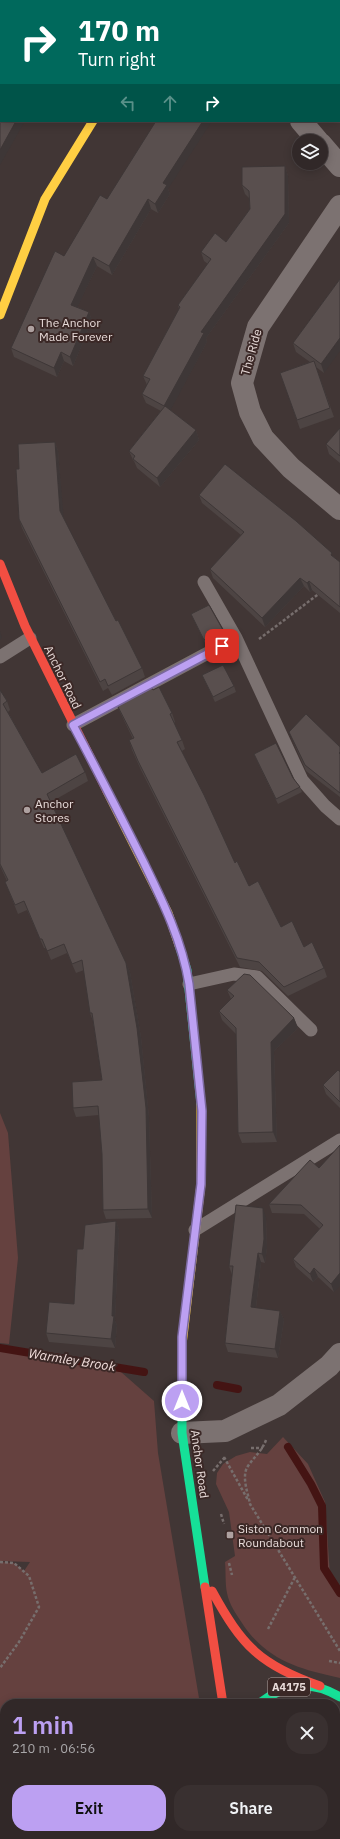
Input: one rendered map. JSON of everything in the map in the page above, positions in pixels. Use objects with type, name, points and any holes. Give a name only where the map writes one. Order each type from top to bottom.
[{"type":"street","points":[[0,315],[12,279],[45,199],[92,122]]},
{"type":"street","points":[[302,122],[312,134]]},
{"type":"street","points":[[328,152],[340,166]]},
{"type":"street","name":"The Ride","points":[[340,206],[258,326],[242,384],[250,412],[263,438],[291,468],[340,508]]},
{"type":"street","points":[[0,290],[12,279]]},
{"type":"street","name":"Anchor Road","points":[[0,564],[24,626],[73,725],[124,822],[168,913],[187,970],[202,1111],[201,1184],[182,1337],[182,1433],[222,1699]]},
{"type":"street","name":"Anchor Road","points":[[0,590],[24,626]]},
{"type":"street","points":[[182,1433],[225,1431],[279,1405],[329,1366],[340,1354]]},
{"type":"street","name":"Anchor Road","points":[[204,1576],[230,1624],[245,1645],[268,1663],[296,1678],[324,1688]]},
{"type":"street","name":"A4175","points":[[265,1699],[287,1688],[301,1685],[324,1688],[340,1698]]},
{"type":"lane","points":[[204,582],[236,638],[302,780],[325,806],[340,819]]},
{"type":"lane","points":[[0,657],[30,638]]},
{"type":"lane","points":[[73,725],[236,638]]},
{"type":"lane","points":[[189,984],[234,974],[257,977],[311,1030]]},
{"type":"lane","points":[[195,1230],[340,1140]]},
{"type":"path","points":[[242,652],[322,592]]},
{"type":"path","points":[[250,1504],[245,1481],[247,1468],[263,1448],[279,1405]]},
{"type":"path","points":[[248,1448],[263,1448]]},
{"type":"path","points":[[212,1472],[224,1457],[230,1455]]},
{"type":"path","points":[[224,1457],[250,1504],[340,1651]]},
{"type":"path","points":[[220,1511],[223,1517],[224,1531]]},
{"type":"path","points":[[228,1558],[234,1581]]},
{"type":"path","points":[[0,1562],[14,1563],[29,1576],[39,1607],[19,1642],[0,1668]]},
{"type":"path","points":[[325,1660],[340,1663]]},
{"type":"shaded area","points":[[0,1113],[8,1133],[18,1258],[9,1344],[0,1343]]},
{"type":"shaded area","points":[[0,1349],[121,1372],[154,1401],[158,1453],[199,1699],[0,1699],[0,1562],[14,1563],[24,1571],[30,1562],[0,1561]]},
{"type":"shaded area","points":[[283,1437],[308,1464],[325,1502],[330,1575],[340,1589],[340,1678],[297,1666],[285,1661],[262,1646],[251,1636],[242,1623],[231,1605],[227,1593],[225,1562],[235,1556],[229,1512],[216,1484],[217,1473],[223,1464],[236,1456],[250,1452],[267,1454]]},
{"type":"building","points":[[0,122],[15,122],[0,150]]},
{"type":"building","points":[[155,122],[202,122],[163,183],[167,185],[155,204],[148,199],[109,266],[93,257],[71,305],[89,312],[70,357],[61,352],[54,368],[11,348],[55,251],[64,256],[100,195],[107,199]]},
{"type":"building","points":[[285,166],[285,214],[201,332],[204,333],[164,406],[142,394],[150,379],[143,376],[180,307],[178,305],[211,259],[201,252],[215,233],[226,242],[250,209],[249,191],[242,185],[242,167]]},
{"type":"building","points":[[340,279],[340,338],[321,364],[293,343]]},
{"type":"building","points":[[314,361],[330,408],[297,420],[280,373]]},
{"type":"building","points":[[165,406],[196,430],[157,478],[133,459],[135,456],[129,451]]},
{"type":"building","points":[[340,428],[340,456],[326,444]]},
{"type":"building","points":[[55,442],[60,511],[116,621],[118,620],[142,668],[108,686],[105,679],[100,682],[19,519],[16,469],[19,469],[18,444]]},
{"type":"building","points":[[225,464],[296,521],[340,562],[340,607],[309,581],[307,583],[300,578],[262,618],[210,569],[244,532],[199,495]]},
{"type":"building","points":[[209,605],[223,630],[204,640],[191,614]]},
{"type":"building","points":[[223,665],[234,686],[213,697],[202,675]]},
{"type":"building","points":[[149,683],[153,690],[159,687],[172,713],[170,714],[182,740],[177,742],[204,795],[235,863],[237,861],[249,886],[258,881],[281,927],[292,921],[304,947],[312,942],[324,968],[284,987],[259,962],[237,958],[138,761],[129,740],[134,738],[115,701]]},
{"type":"building","points":[[0,690],[7,701],[3,704],[42,773],[76,754],[85,772],[47,794],[126,963],[137,1028],[146,1108],[148,1209],[103,1210],[102,1154],[98,1106],[73,1108],[72,1082],[102,1080],[82,960],[72,964],[64,944],[47,951],[42,939],[40,939],[24,901],[15,905],[5,882],[8,880],[0,864]]},
{"type":"building","points":[[306,714],[340,747],[340,793],[305,765],[289,732]]},
{"type":"building","points":[[276,743],[293,778],[300,787],[276,799],[254,754]]},
{"type":"building","points":[[244,974],[250,975],[294,1018],[271,1042],[273,1132],[238,1133],[236,1028],[219,1011],[234,996],[227,990]]},
{"type":"building","points":[[338,1070],[340,1072],[340,1102],[323,1085]]},
{"type":"building","points":[[340,1145],[340,1273],[331,1284],[314,1268],[310,1274],[293,1259],[323,1225],[301,1205],[269,1204],[310,1160],[319,1168]]},
{"type":"building","points":[[236,1205],[263,1208],[264,1239],[262,1254],[258,1253],[251,1307],[280,1311],[275,1349],[225,1343],[233,1266],[229,1266]]},
{"type":"building","points":[[116,1221],[112,1316],[114,1316],[111,1339],[46,1333],[49,1302],[74,1304],[77,1249],[83,1249],[85,1225]]},
{"type":"waterway","name":"Warmley Brook","points":[[0,1348],[144,1372]]},
{"type":"waterway","name":"Warmley Brook","points":[[217,1385],[238,1389]]},
{"type":"waterway","name":"Warmley Brook","points":[[288,1447],[311,1484],[322,1506],[324,1568],[340,1593]]},
{"type":"traffic: fast","points":[[179,945],[187,970],[201,1104]]},
{"type":"traffic: fast","points":[[182,1345],[182,1433],[205,1587]]},
{"type":"traffic: fast","points":[[265,1699],[288,1688],[298,1686],[319,1688],[340,1697]]},
{"type":"traffic: slow","points":[[0,315],[45,199],[92,122]]},
{"type":"traffic: slow","points":[[107,791],[168,913],[179,945]]},
{"type":"traffic: slow","points":[[182,1345],[201,1184],[201,1104]]},
{"type":"traffic: jam","points":[[0,564],[25,626],[107,791]]},
{"type":"traffic: jam","points":[[205,1587],[222,1699]]},
{"type":"traffic: jam","points":[[212,1591],[233,1626],[255,1651],[267,1661],[282,1670],[320,1686]]},
{"type":"place","name":"The Anchor Made Forever","points":[[31,329]]},
{"type":"place","name":"Anchor Stores","points":[[27,810]]},
{"type":"place","name":"Siston Common Roundabout","points":[[230,1535]]},
{"type":"route","points":[[182,1401],[182,1337],[201,1184],[202,1126],[202,1111],[187,970],[168,913],[124,822],[73,725],[222,646]]}]
